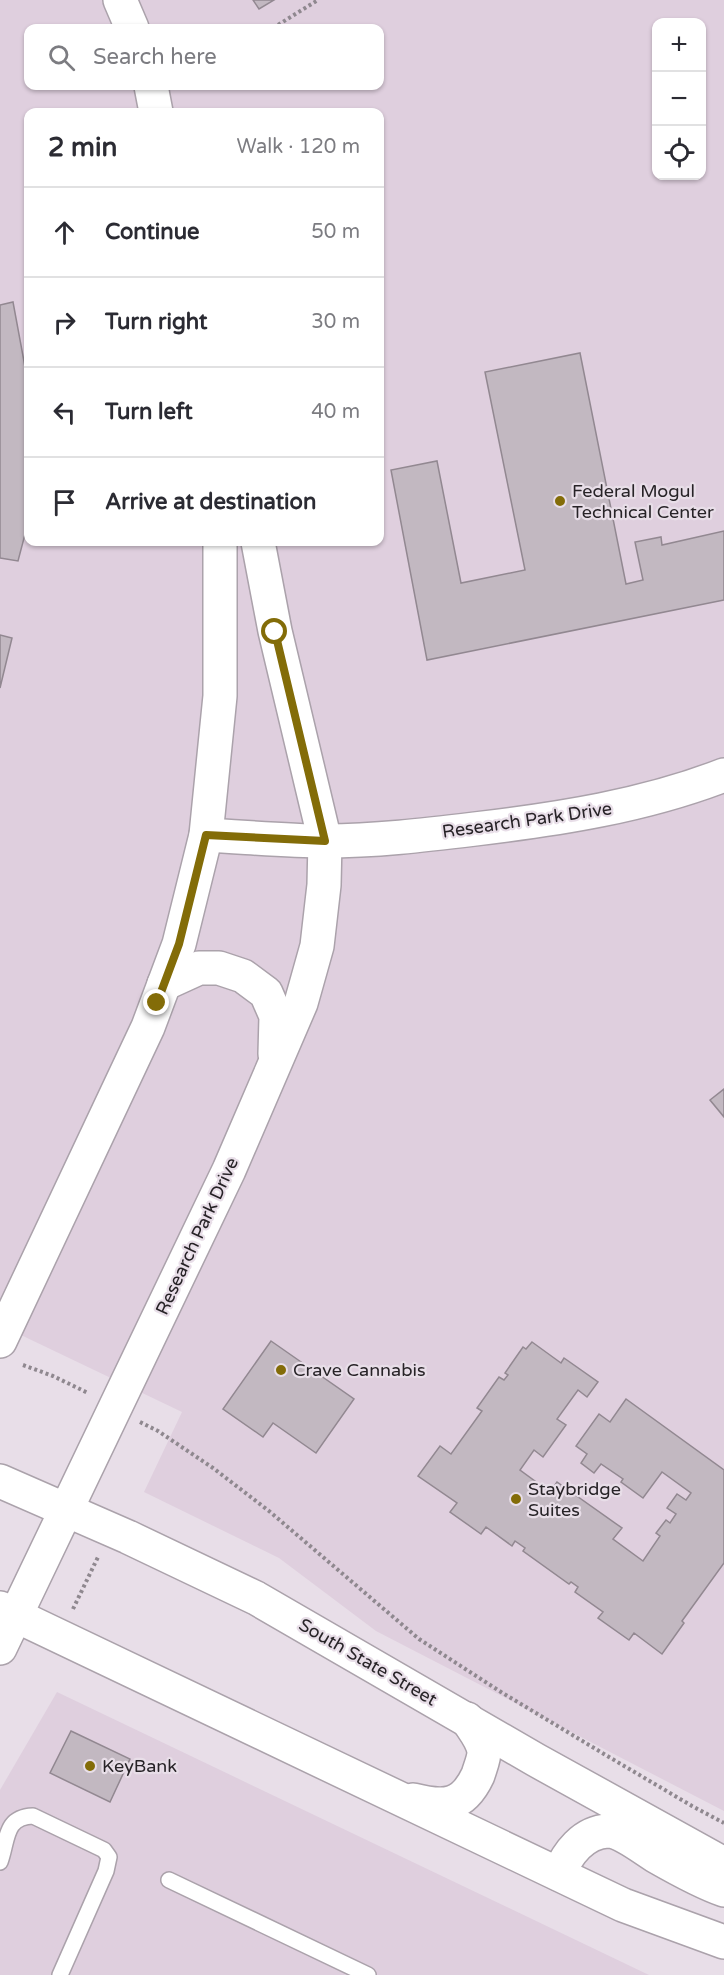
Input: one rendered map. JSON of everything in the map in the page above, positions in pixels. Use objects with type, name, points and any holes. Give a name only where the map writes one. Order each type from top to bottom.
[{"type":"street","points":[[120,0],[130,24]]},
{"type":"street","points":[[152,90],[155,108]]},
{"type":"street","points":[[0,1341],[148,1027],[179,944],[206,835],[220,696],[220,546]]},
{"type":"street","name":"Research Park Drive","points":[[0,1648],[8,1612],[67,1511],[224,1180],[301,1003],[317,946],[324,885],[325,841],[275,632],[259,546]]},
{"type":"street","name":"Research Park Drive","points":[[206,835],[325,841],[422,835],[574,816],[693,787],[724,776]]},
{"type":"street","points":[[164,984],[199,968],[219,968],[243,976],[266,993],[276,1016],[275,1064]]},
{"type":"street","name":"South State Street","points":[[0,1481],[128,1537],[256,1598],[536,1760],[724,1864]]},
{"type":"street","points":[[8,1612],[623,1905],[714,1934]]},
{"type":"street","points":[[397,1797],[434,1805],[450,1804],[471,1790],[484,1754],[480,1739],[467,1719]]},
{"type":"street","points":[[559,1874],[566,1858],[577,1845],[592,1834],[610,1831],[724,1890]]},
{"type":"lane","points":[[0,1862],[6,1837],[14,1821],[21,1817],[33,1816],[105,1850],[109,1857],[106,1871],[60,1975]]},
{"type":"lane","points":[[169,1880],[368,1975]]},
{"type":"path","points":[[279,24],[318,0]]},
{"type":"path","points":[[22,1365],[52,1376],[91,1395]]},
{"type":"path","points":[[137,1421],[158,1431],[213,1468],[269,1511],[419,1639],[501,1692],[724,1823]]},
{"type":"path","points":[[69,1616],[101,1551]]},
{"type":"shaded area","points":[[0,0],[724,0],[724,1811],[376,1631],[279,1558],[144,1492],[182,1412],[0,1325]]},
{"type":"shaded area","points":[[57,1692],[649,1975],[0,1975],[0,1790]]},
{"type":"building","points":[[253,0],[274,0],[259,9]]},
{"type":"building","points":[[13,302],[24,361],[24,538],[18,561],[0,558],[0,305]]},
{"type":"building","name":"Federal Mogul Technical Center","points":[[580,353],[626,584],[643,580],[635,542],[661,537],[662,545],[724,531],[724,600],[427,660],[391,470],[437,461],[461,583],[525,570],[485,372]]},
{"type":"building","points":[[0,635],[12,638],[0,688]]},
{"type":"building","points":[[724,1089],[724,1117],[710,1100]]},
{"type":"building","name":"Crave Cannabis","points":[[271,1341],[354,1399],[316,1453],[273,1423],[263,1437],[223,1409]]},
{"type":"building","name":"Staybridge Suites","points":[[532,1342],[561,1363],[564,1358],[598,1382],[587,1397],[578,1390],[557,1419],[566,1425],[543,1457],[534,1450],[520,1470],[550,1492],[557,1482],[622,1528],[613,1539],[643,1561],[660,1536],[656,1533],[666,1520],[670,1523],[676,1514],[667,1508],[677,1494],[686,1500],[691,1493],[662,1472],[643,1498],[621,1482],[623,1479],[601,1464],[594,1473],[581,1463],[587,1454],[576,1446],[599,1414],[610,1422],[626,1399],[724,1470],[724,1563],[682,1621],[684,1623],[662,1654],[634,1633],[629,1640],[598,1618],[603,1612],[575,1592],[578,1587],[571,1582],[569,1584],[523,1551],[525,1548],[515,1541],[512,1546],[486,1527],[481,1534],[450,1512],[457,1503],[418,1476],[440,1446],[451,1454],[482,1411],[477,1408],[499,1377],[504,1380],[508,1375],[505,1373],[523,1347],[526,1349]]},
{"type":"building","name":"KeyBank","points":[[71,1731],[130,1759],[110,1802],[50,1773]]},
{"type":"place","name":"Federal Mogul Technical Center","points":[[560,501]]},
{"type":"place","name":"Crave Cannabis","points":[[281,1370]]},
{"type":"place","name":"Staybridge Suites","points":[[516,1499]]},
{"type":"place","name":"KeyBank","points":[[90,1766]]},
{"type":"route","points":[[157,1003],[179,944],[206,835],[325,841],[275,632]]}]
